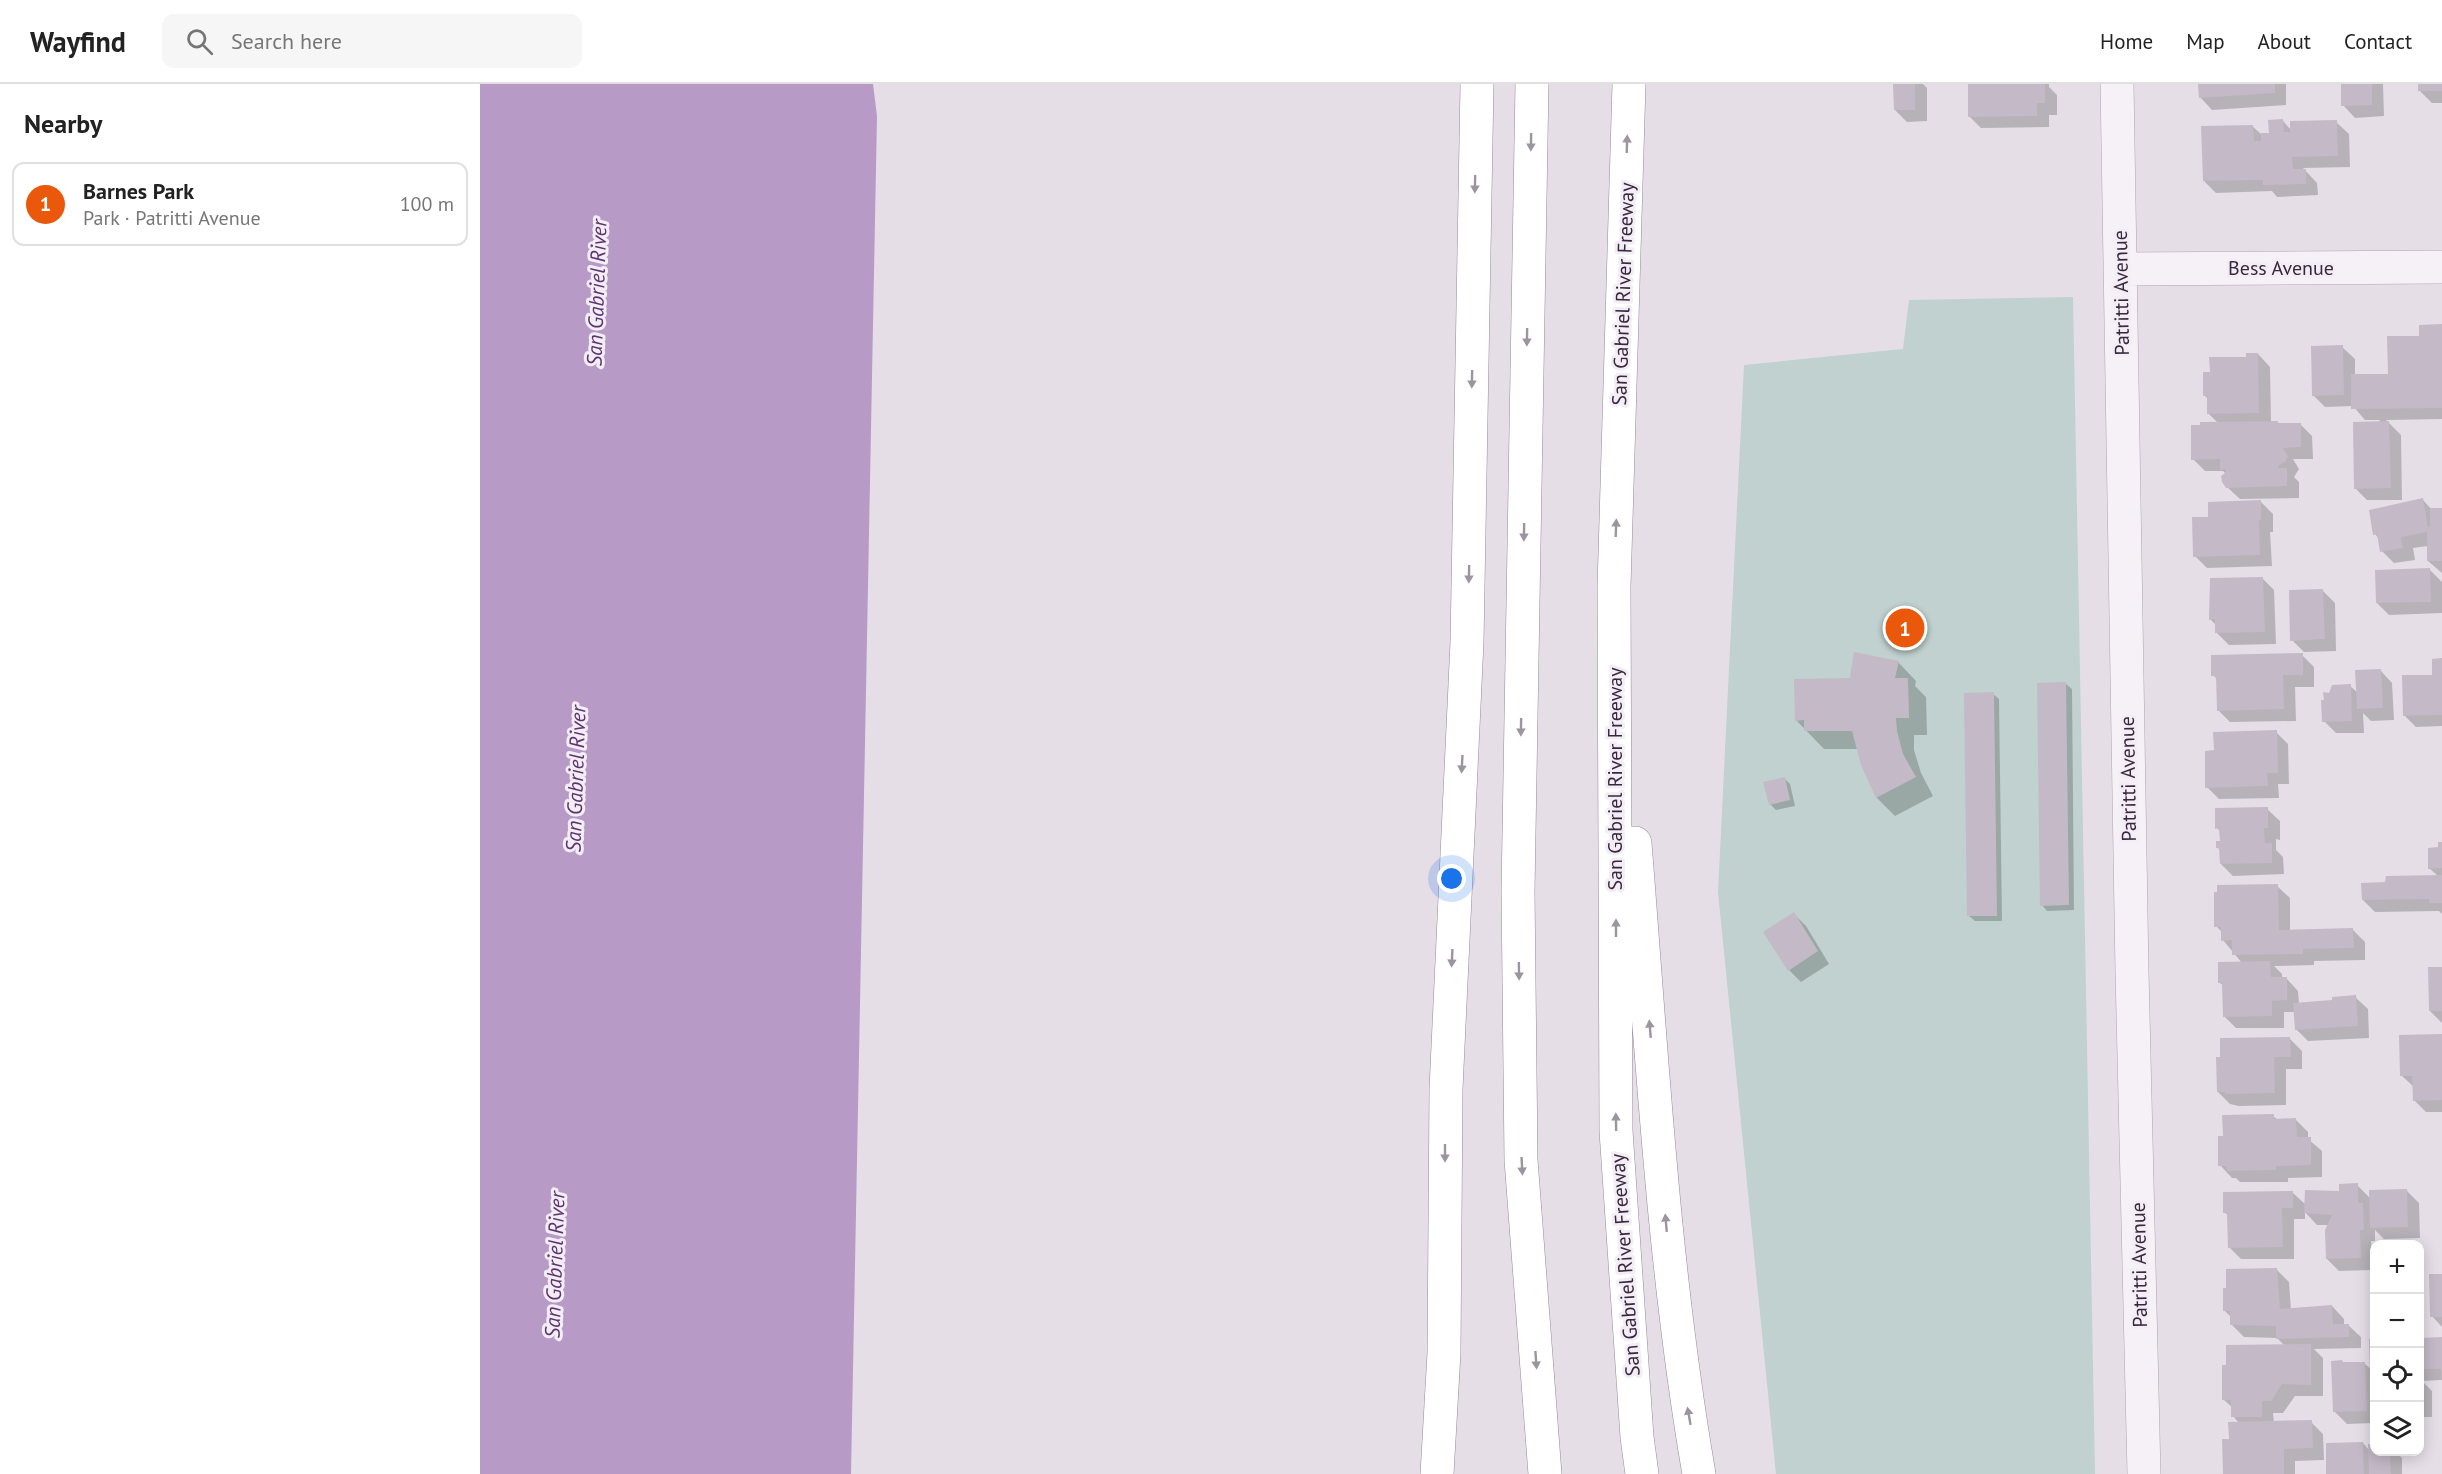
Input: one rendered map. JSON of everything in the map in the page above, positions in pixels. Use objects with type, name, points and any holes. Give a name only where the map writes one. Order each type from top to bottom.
[{"type":"highway","points":[[1437,1474],[1444,1353],[1446,1089],[1467,642],[1477,84]]},
{"type":"highway","points":[[1532,84],[1518,891],[1521,1160],[1545,1474]]},
{"type":"highway","name":"San Gabriel River Freeway","points":[[1629,84],[1614,587],[1616,1131],[1636,1426],[1642,1474]]},
{"type":"highway","points":[[1614,587],[1667,1244],[1683,1383],[1699,1474]]},
{"type":"highway","points":[[1444,1353],[1457,1474]]},
{"type":"street","name":"Patritti Avenue","points":[[2117,84],[2132,960],[2144,1474]]},
{"type":"street","name":"Bess Avenue","points":[[2120,269],[2442,267]]},
{"type":"shaded area","points":[[2073,297],[2095,1474],[1776,1474],[1718,892],[1744,365],[1903,349],[1909,300]]},
{"type":"water","name":"San Gabriel River","points":[[480,84],[873,84],[877,116],[851,1474],[480,1474]]},
{"type":"building","points":[[1893,84],[1915,84],[1915,110],[1894,110]]},
{"type":"building","points":[[1968,84],[2045,84],[2045,103],[2037,103],[2037,116],[1968,117]]},
{"type":"building","points":[[2198,84],[2275,84],[2275,93],[2199,98]]},
{"type":"building","points":[[2341,84],[2372,84],[2372,105],[2341,106]]},
{"type":"building","points":[[2418,84],[2442,84],[2442,91],[2418,91]]},
{"type":"building","points":[[2283,119],[2284,132],[2290,132],[2290,121],[2337,120],[2338,156],[2292,157],[2293,169],[2306,169],[2306,184],[2263,185],[2263,180],[2203,181],[2201,126],[2253,125],[2254,141],[2261,141],[2261,133],[2269,133],[2268,120]]},
{"type":"building","points":[[2442,324],[2442,408],[2351,409],[2351,374],[2388,374],[2387,336],[2419,336],[2419,325]]},
{"type":"building","points":[[2343,345],[2344,395],[2312,396],[2311,346]]},
{"type":"building","points":[[2246,353],[2258,353],[2259,413],[2207,414],[2207,395],[2203,396],[2203,372],[2210,372],[2209,357],[2246,357]]},
{"type":"building","points":[[2278,421],[2278,423],[2301,423],[2301,447],[2283,448],[2288,456],[2286,461],[2278,466],[2278,468],[2287,468],[2287,486],[2226,488],[2221,476],[2226,469],[2220,470],[2220,459],[2191,460],[2191,425],[2200,425],[2200,422]]},
{"type":"building","points":[[2389,421],[2391,488],[2354,489],[2353,422]]},
{"type":"building","points":[[2423,498],[2428,527],[2430,527],[2430,508],[2442,508],[2442,561],[2427,561],[2427,532],[2401,537],[2403,548],[2380,552],[2377,534],[2373,535],[2369,510]]},
{"type":"building","points":[[2261,500],[2260,555],[2193,557],[2192,517],[2208,517],[2208,502]]},
{"type":"building","points":[[2430,568],[2431,602],[2376,603],[2375,570]]},
{"type":"building","points":[[2263,577],[2265,632],[2215,633],[2215,619],[2209,620],[2210,578]]},
{"type":"building","points":[[2323,589],[2325,639],[2290,641],[2289,590]]},
{"type":"building","points":[[1854,652],[1899,661],[1895,678],[1908,678],[1909,718],[1896,718],[1897,731],[1903,754],[1916,777],[1876,798],[1861,765],[1852,731],[1804,731],[1804,720],[1795,721],[1794,679],[1850,678]]},
{"type":"building","points":[[2303,653],[2303,675],[2283,675],[2284,709],[2217,711],[2216,676],[2211,676],[2211,655]]},
{"type":"building","points":[[2442,658],[2442,715],[2403,716],[2402,675],[2432,675],[2432,659]]},
{"type":"building","points":[[2381,669],[2383,708],[2357,709],[2355,670]]},
{"type":"building","points":[[2066,682],[2069,905],[2040,906],[2037,683]]},
{"type":"building","points":[[2351,684],[2352,721],[2322,722],[2323,692],[2329,693],[2332,685]]},
{"type":"building","points":[[1994,692],[1997,916],[1967,916],[1964,693]]},
{"type":"building","points":[[2277,730],[2278,773],[2267,773],[2268,786],[2205,788],[2205,751],[2214,750],[2213,732]]},
{"type":"building","points":[[1785,777],[1790,800],[1769,805],[1763,782]]},
{"type":"building","points":[[2268,807],[2268,828],[2264,828],[2265,843],[2272,843],[2272,863],[2220,864],[2219,848],[2216,848],[2216,841],[2220,841],[2219,828],[2215,829],[2215,808]]},
{"type":"building","points":[[2438,842],[2442,842],[2442,868],[2428,869],[2428,848],[2438,847]]},
{"type":"building","points":[[2442,875],[2442,903],[2429,903],[2429,899],[2362,900],[2361,883],[2385,882],[2386,876]]},
{"type":"building","points":[[2278,884],[2279,930],[2353,928],[2354,948],[2303,949],[2303,954],[2232,955],[2232,940],[2221,941],[2221,927],[2214,927],[2214,892],[2217,892],[2217,885]]},
{"type":"building","points":[[1794,912],[1818,951],[1788,971],[1763,932]]},
{"type":"building","points":[[2270,961],[2271,977],[2287,977],[2287,1000],[2272,1001],[2272,1016],[2223,1017],[2222,983],[2218,983],[2218,962]]},
{"type":"building","points":[[2428,967],[2442,967],[2442,1011],[2429,1011]]},
{"type":"building","points":[[2356,995],[2358,1026],[2295,1030],[2293,1003],[2332,1000],[2332,997]]},
{"type":"building","points":[[2442,1034],[2442,1100],[2413,1101],[2412,1076],[2400,1076],[2399,1035]]},
{"type":"building","points":[[2290,1037],[2291,1057],[2274,1057],[2275,1093],[2225,1094],[2225,1092],[2217,1092],[2216,1057],[2220,1057],[2220,1038]]},
{"type":"building","points":[[2274,1114],[2274,1119],[2296,1118],[2297,1137],[2311,1137],[2311,1165],[2276,1166],[2276,1170],[2227,1171],[2226,1166],[2218,1166],[2218,1136],[2223,1136],[2222,1115]]},
{"type":"building","points":[[2358,1183],[2358,1203],[2363,1203],[2364,1230],[2360,1230],[2361,1258],[2326,1259],[2325,1230],[2332,1215],[2304,1213],[2305,1190],[2339,1191],[2339,1184]]},
{"type":"building","points":[[2407,1189],[2408,1227],[2370,1228],[2369,1190]]},
{"type":"building","points":[[2293,1191],[2293,1208],[2282,1208],[2283,1247],[2228,1248],[2227,1213],[2223,1213],[2223,1192]]},
{"type":"building","points":[[2277,1268],[2280,1309],[2332,1305],[2333,1324],[2349,1324],[2349,1337],[2276,1339],[2276,1326],[2230,1325],[2230,1311],[2223,1311],[2226,1269]]},
{"type":"building","points":[[2429,1274],[2442,1274],[2442,1317],[2430,1317]]},
{"type":"building","points":[[2442,1337],[2442,1369],[2424,1369],[2424,1338]]},
{"type":"building","points":[[2311,1344],[2311,1385],[2282,1384],[2271,1401],[2262,1401],[2262,1417],[2231,1417],[2231,1400],[2222,1400],[2222,1365],[2226,1365],[2226,1345]]},
{"type":"building","points":[[2342,1360],[2343,1362],[2365,1362],[2367,1411],[2333,1412],[2331,1361]]},
{"type":"building","points":[[2312,1420],[2313,1448],[2284,1449],[2284,1474],[2223,1474],[2222,1439],[2229,1439],[2228,1422]]},
{"type":"building","points":[[2363,1442],[2364,1474],[2326,1474],[2326,1443]]},
{"type":"building","points":[[2368,1444],[2370,1444],[2370,1456],[2390,1456],[2391,1474],[2369,1474]]},
{"type":"place","name":"Barnes Park","points":[[1905,628]]}]
